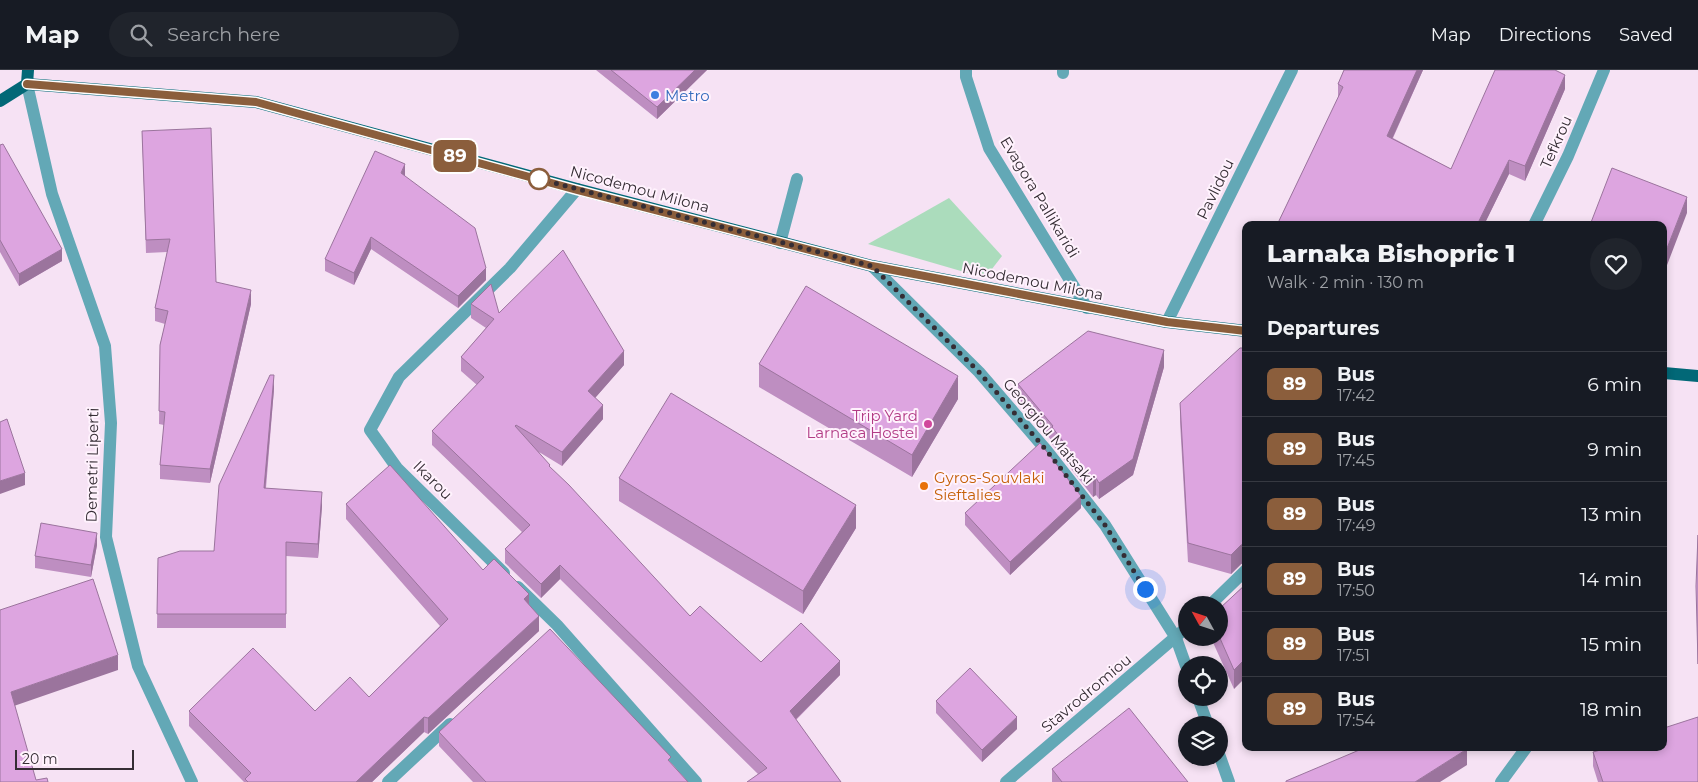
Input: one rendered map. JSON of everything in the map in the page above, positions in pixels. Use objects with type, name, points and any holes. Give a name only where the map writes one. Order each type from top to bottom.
[{"type":"main road","points":[[0,101],[27,84],[28,70]]},
{"type":"main road","name":"Nicodemou Milona","points":[[27,84],[256,102],[577,190],[872,266],[1167,322],[1242,331]]},
{"type":"main road","points":[[1667,373],[1698,376]]},
{"type":"street","name":"Evagora Pallikaridi","points":[[966,70],[966,77],[989,148],[1088,308]]},
{"type":"street","name":"Pavlidou","points":[[1167,322],[1292,70]]},
{"type":"street","name":"Tefkrou","points":[[1536,221],[1568,156],[1604,70]]},
{"type":"street","name":"Demetri Liperti","points":[[27,84],[52,194],[105,346],[111,423],[106,537],[138,666],[192,782]]},
{"type":"street","points":[[780,243],[797,179]]},
{"type":"street","name":"Ikarou","points":[[577,190],[510,268],[399,377],[370,430],[398,468],[553,628],[696,782]]},
{"type":"street","name":"Georgiou Matsaki","points":[[872,266],[979,372],[1047,451],[1105,525],[1176,638],[1182,656]]},
{"type":"street","points":[[1219,596],[1242,574]]},
{"type":"street","name":"Stavrodromiou","points":[[1006,782],[1176,638]]},
{"type":"street","points":[[388,782],[458,717]]},
{"type":"street","points":[[1501,782],[1524,751]]},
{"type":"street","points":[[1223,766],[1229,782]]},
{"type":"green space","points":[[949,198],[1002,256],[985,278],[868,244]]},
{"type":"building","points":[[611,70],[695,70],[657,107]]},
{"type":"building","points":[[1344,70],[1417,70],[1387,136],[1451,169],[1495,70],[1555,70],[1565,75],[1525,166],[1509,160],[1479,221],[1279,221],[1343,87],[1338,84]]},
{"type":"building","points":[[211,128],[216,282],[251,290],[210,469],[160,465],[165,412],[159,411],[160,345],[168,311],[155,308],[170,239],[146,240],[142,131]]},
{"type":"building","points":[[3,144],[62,249],[19,274],[0,240],[0,145]]},
{"type":"building","points":[[375,151],[405,164],[401,173],[475,228],[486,268],[458,296],[371,237],[354,273],[325,259]]},
{"type":"building","points":[[1612,168],[1687,197],[1667,248],[1667,221],[1592,221]]},
{"type":"building","points":[[563,250],[624,351],[588,391],[603,405],[562,452],[515,426],[549,466],[569,485],[690,616],[700,606],[761,662],[801,623],[840,661],[790,711],[841,782],[747,782],[767,768],[560,565],[541,584],[505,549],[530,525],[432,431],[484,377],[461,357],[494,319],[471,304],[491,284],[499,313]]},
{"type":"building","points":[[806,286],[958,376],[912,455],[759,364]]},
{"type":"building","points":[[1088,331],[1164,350],[1133,459],[1099,483],[1096,478],[1093,480],[1053,426],[1018,384]]},
{"type":"building","points":[[1242,348],[1242,545],[1231,555],[1188,543],[1180,403]]},
{"type":"building","points":[[270,375],[274,375],[264,488],[322,492],[318,544],[286,542],[286,614],[157,614],[158,558],[180,551],[214,551],[219,485]]},
{"type":"building","points":[[671,393],[856,505],[803,591],[619,478]]},
{"type":"building","points":[[7,419],[25,473],[0,481],[0,422]]},
{"type":"building","points":[[1040,443],[1081,496],[1010,562],[965,513]]},
{"type":"building","points":[[390,465],[483,570],[494,559],[529,594],[524,599],[539,616],[428,718],[424,717],[356,782],[248,782],[245,779],[251,773],[189,711],[253,648],[315,711],[350,677],[369,697],[448,619],[346,504]]},
{"type":"building","points":[[41,523],[97,533],[91,565],[35,556]]},
{"type":"building","points":[[1698,535],[1698,664],[1696,586]]},
{"type":"building","points":[[93,579],[118,655],[11,692],[36,780],[47,778],[48,782],[0,782],[0,610]]},
{"type":"building","points":[[1242,588],[1242,662],[1234,670],[1223,646],[1228,646],[1228,601]]},
{"type":"building","points":[[550,629],[671,757],[668,760],[688,782],[486,782],[439,732]]},
{"type":"building","points":[[970,668],[1017,717],[982,750],[936,701]]},
{"type":"building","points":[[1129,708],[1188,782],[1062,782],[1052,769]]},
{"type":"building","points":[[1698,717],[1698,782],[1603,782],[1593,752],[1667,751],[1667,727]]},
{"type":"building","points":[[1357,751],[1464,751],[1415,782],[1286,781]]},
{"type":"bus line","name":"89","points":[[27,84],[256,102],[577,190],[872,266],[1167,322],[1242,331]]},
{"type":"place","name":"Metro","points":[[655,95]]},
{"type":"place","name":"Trip Yard Larnaca Hostel","points":[[928,424]]},
{"type":"place","name":"Gyros-Souvlaki Sieftalies","points":[[924,486]]},
{"type":"route","points":[[539,179],[872,266],[979,372],[1047,451],[1105,525],[1145,589]]}]
